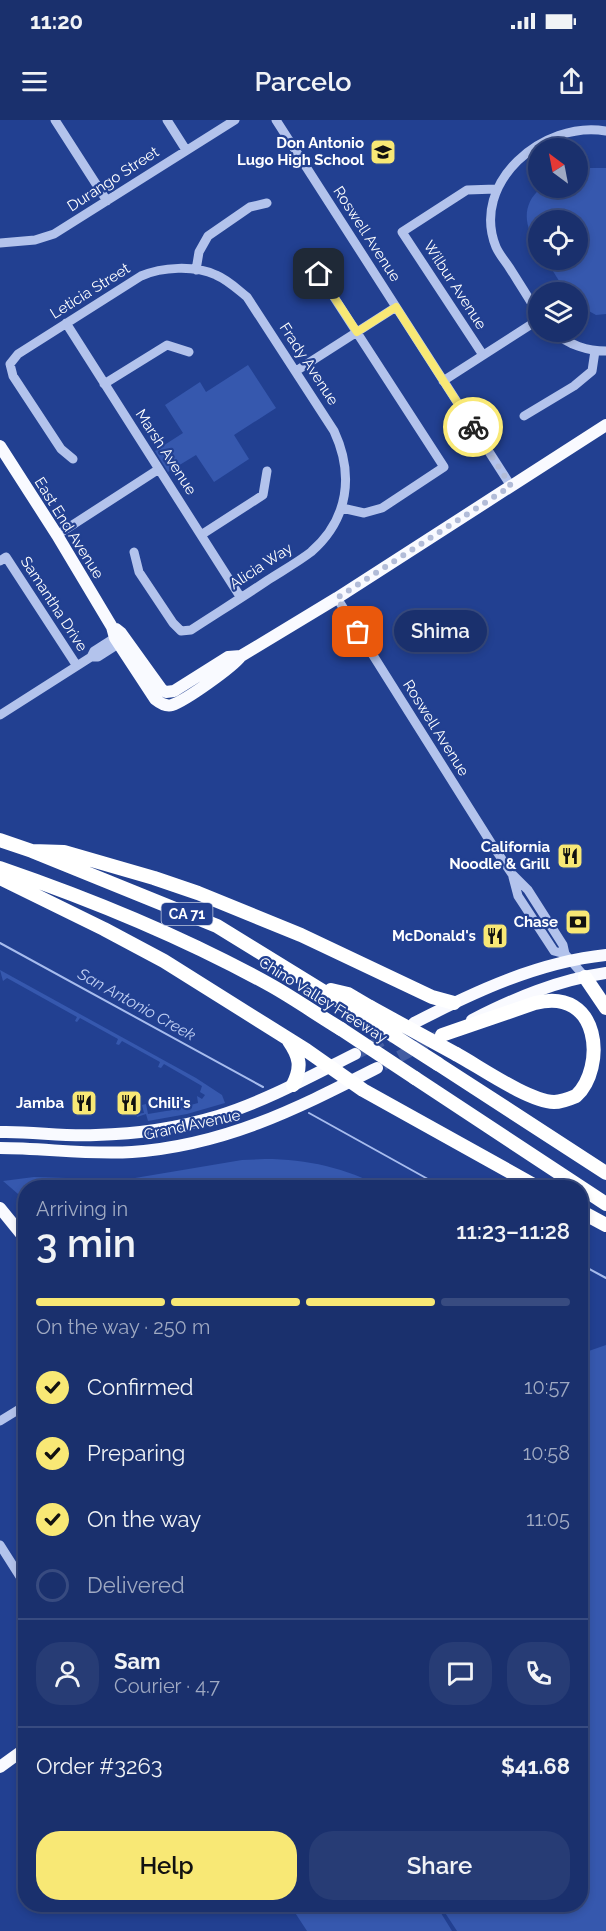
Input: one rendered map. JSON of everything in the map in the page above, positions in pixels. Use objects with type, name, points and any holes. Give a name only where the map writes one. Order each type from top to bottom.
[{"type":"highway","name":"Chino Valley Freeway","points":[[0,840],[217,926],[320,988],[365,1010],[438,1064],[606,1173]]},
{"type":"highway","points":[[32,851],[64,852],[198,893],[310,939],[432,997],[454,1003]]},
{"type":"highway","name":"Chino Valley Freeway","points":[[0,868],[59,888],[232,964],[341,1029],[570,1180]]},
{"type":"highway","points":[[0,878],[105,929],[154,956],[286,1037],[350,1082],[525,1180]]},
{"type":"highway","points":[[585,977],[606,1008]]},
{"type":"highway","points":[[365,1010],[456,1054],[525,1093],[542,1100],[555,1102],[569,1099],[592,1085],[602,1069],[605,1052],[604,1037],[596,1022],[583,1008],[561,1000],[535,1003],[440,1036]]},
{"type":"highway","points":[[286,1037],[300,1062],[293,1085]]},
{"type":"highway","name":"Chino Valley Freeway","points":[[588,1192],[606,1204]]},
{"type":"highway","points":[[588,1215],[606,1225]]},
{"type":"main road","points":[[337,598],[606,425]]},
{"type":"main road","name":"East End Avenue","points":[[0,446],[119,636],[162,690],[163,698],[228,657],[241,656],[337,598]]},
{"type":"main road","points":[[414,1023],[520,975],[568,958],[606,955]]},
{"type":"main road","points":[[440,1036],[531,993],[585,977],[606,974]]},
{"type":"main road","name":"Grand Avenue","points":[[0,1132],[85,1136],[144,1132],[204,1120],[252,1103],[355,1054]]},
{"type":"main road","name":"Grand Avenue","points":[[0,1148],[87,1152],[150,1150],[224,1136],[277,1117],[377,1068]]},
{"type":"main road","points":[[0,1197],[18,1217]]},
{"type":"main road","points":[[0,1208],[18,1230]]},
{"type":"main road","points":[[0,1759],[18,1746]]},
{"type":"main road","points":[[0,1767],[18,1754]]},
{"type":"street","points":[[55,120],[107,201]]},
{"type":"street","points":[[167,120],[186,150]]},
{"type":"street","name":"Durango Street","points":[[0,243],[35,240],[54,234],[235,120]]},
{"type":"street","name":"Roswell Avenue","points":[[276,120],[511,486]]},
{"type":"street","points":[[528,298],[496,247],[491,219],[496,189],[507,171],[521,155],[556,134],[596,124],[606,131]]},
{"type":"street","name":"Wilbur Avenue","points":[[483,355],[402,232],[467,190],[496,189]]},
{"type":"street","points":[[196,270],[199,252],[207,236],[250,207],[267,203]]},
{"type":"street","points":[[309,262],[444,466],[382,508],[364,513],[342,507]]},
{"type":"street","name":"Leticia Street","points":[[73,459],[61,449],[14,376],[10,364],[18,354],[141,276],[165,269],[196,270]]},
{"type":"street","name":"Frady Avenue","points":[[196,270],[215,274],[231,283],[247,297],[334,430],[343,450],[346,470],[342,507]]},
{"type":"street","points":[[296,371],[396,307]]},
{"type":"street","name":"Marsh Avenue","points":[[66,323],[241,598]]},
{"type":"street","points":[[443,381],[528,326]]},
{"type":"street","points":[[570,342],[596,351],[606,351]]},
{"type":"street","points":[[104,384],[167,345],[189,352]]},
{"type":"street","points":[[524,416],[574,386],[592,371],[596,351]]},
{"type":"street","points":[[57,535],[159,469]]},
{"type":"street","points":[[201,535],[263,495],[267,471]]},
{"type":"street","name":"Alicia Way","points":[[134,552],[139,572],[173,623],[181,631],[191,630],[311,552],[329,531],[342,507]]},
{"type":"street","name":"Samantha Drive","points":[[3,559],[77,666]]},
{"type":"street","name":"Roswell Avenue","points":[[337,598],[512,874],[518,896],[554,951],[568,958],[585,977]]},
{"type":"street","points":[[0,715],[91,657],[94,651],[119,636]]},
{"type":"street","points":[[0,1421],[18,1410]]},
{"type":"street","points":[[0,1545],[18,1573]]},
{"type":"shaded area","points":[[588,168],[606,168],[606,314],[596,315],[588,311],[588,282],[560,282],[552,270],[588,270],[588,210],[528,210],[528,225],[527,209],[532,198],[588,198]]},
{"type":"shaded area","points":[[248,365],[276,408],[234,435],[249,459],[214,482],[196,455],[168,472],[155,451],[183,433],[165,405],[200,382],[206,392]]},
{"type":"shaded area","points":[[0,970],[196,1078],[222,1095],[225,1103],[187,1114],[148,1121],[146,1114],[137,1117],[136,1114],[144,1113],[142,1105],[146,1104],[148,1114],[172,1110],[174,1104],[176,1109],[198,1103],[197,1096],[202,1099],[205,1095],[200,1092],[202,1086],[164,1064],[161,1068],[158,1067],[160,1062],[122,1041],[119,1045],[116,1044],[118,1039],[80,1018],[77,1022],[75,1021],[77,1017],[7,978],[3,981]]},
{"type":"shaded area","points":[[265,1159],[311,1163],[341,1170],[368,1180],[18,1180],[18,1194],[3,1181],[34,1177],[135,1178],[242,1160]]},
{"type":"shaded area","points":[[606,1345],[606,1931],[457,1931],[445,1912],[588,1912],[588,1351]]},
{"type":"shaded area","points":[[295,1912],[440,1912],[452,1931],[307,1931]]},
{"type":"waterway","name":"San Antonio Creek","points":[[0,943],[263,1087]]},
{"type":"waterway","name":"San Antonio Creek","points":[[309,1113],[430,1180]]},
{"type":"waterway","name":"San Antonio Creek","points":[[588,1268],[606,1278]]},
{"type":"tunnel","points":[[355,1054],[400,1031]]},
{"type":"tunnel","points":[[383,1065],[437,1037]]},
{"type":"way so far","points":[[358,632],[337,598],[511,486],[473,427]]},
{"type":"place","name":"Don Antonio Lugo High School","points":[[383,152]]},
{"type":"place","name":"Shima","points":[[358,632]]},
{"type":"place","name":"California Noodle & Grill","points":[[570,856]]},
{"type":"place","name":"Chase","points":[[578,922]]},
{"type":"place","name":"McDonald's","points":[[495,936]]},
{"type":"place","name":"Jamba","points":[[84,1103]]},
{"type":"place","name":"Chili's","points":[[129,1103]]},
{"type":"route","points":[[319,274],[357,332],[396,307],[473,427]]}]
